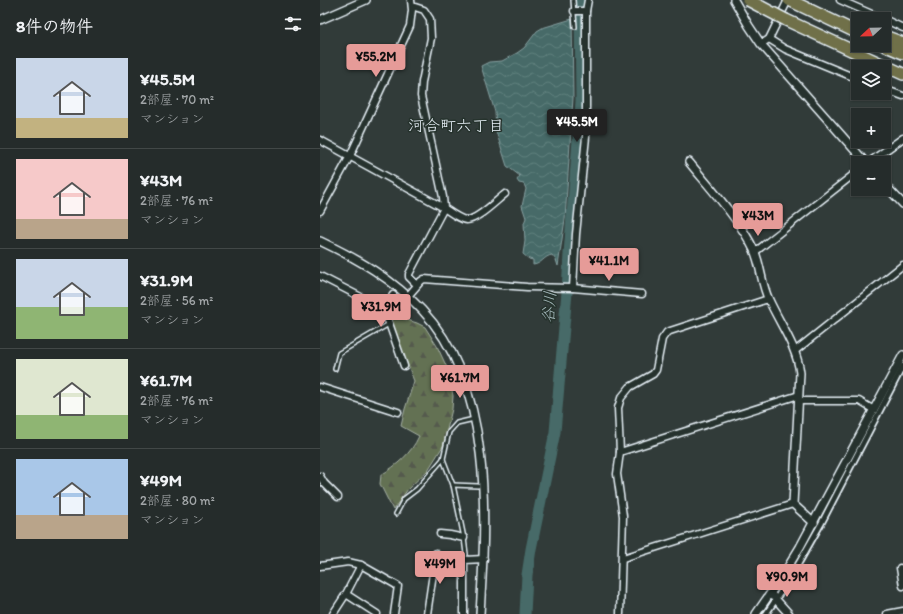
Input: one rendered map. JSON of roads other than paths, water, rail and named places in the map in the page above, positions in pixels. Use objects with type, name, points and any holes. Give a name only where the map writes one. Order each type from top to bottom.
[{"type":"highway","points":[[748,0],[786,20],[903,74]]},
{"type":"highway","points":[[791,1],[851,23]]},
{"type":"highway","points":[[791,1],[851,30]]},
{"type":"highway","points":[[891,39],[903,43]]},
{"type":"highway","points":[[891,48],[903,54]]},
{"type":"street","points":[[320,20],[366,0]]},
{"type":"street","points":[[572,288],[586,137],[585,11],[588,0]]},
{"type":"street","points":[[734,0],[749,26],[762,44],[861,156]]},
{"type":"street","points":[[840,0],[868,12]]},
{"type":"street","points":[[762,44],[770,39],[791,1]]},
{"type":"street","points":[[320,212],[350,156],[410,26],[412,3],[424,10],[430,19],[431,38],[422,82],[422,96],[444,208],[409,274],[409,277],[417,285]]},
{"type":"street","points":[[574,12],[585,11]]},
{"type":"street","points":[[891,22],[903,28]]},
{"type":"street","points":[[770,39],[785,49],[851,76]]},
{"type":"street","points":[[891,92],[903,96]]},
{"type":"street","points":[[877,156],[903,138]]},
{"type":"street","points":[[320,140],[465,220],[477,216],[505,194]]},
{"type":"street","points":[[689,162],[744,231],[755,252],[768,299],[795,351],[799,364],[799,398],[793,504]]},
{"type":"street","points":[[755,252],[851,177]]},
{"type":"street","points":[[891,191],[903,204]]},
{"type":"street","points":[[320,241],[365,264],[408,296],[435,326],[457,362],[463,377],[475,419],[482,479],[484,559],[480,614]]},
{"type":"street","points":[[795,351],[903,265]]},
{"type":"street","points":[[320,276],[384,309],[404,366]]},
{"type":"street","points":[[408,296],[421,281],[424,280],[527,287],[572,288],[642,294]]},
{"type":"street","points":[[384,309],[393,295]]},
{"type":"street","points":[[620,614],[623,558],[623,516],[617,474],[620,452],[618,408],[621,398],[630,387],[653,374],[656,370],[662,339],[668,332],[768,299]]},
{"type":"street","points":[[766,614],[784,575],[814,523],[903,355]]},
{"type":"street","points":[[756,614],[792,575],[821,524],[903,366]]},
{"type":"street","points":[[320,387],[398,412]]},
{"type":"street","points":[[620,452],[799,398],[859,401],[874,410]]},
{"type":"street","points":[[320,476],[324,484],[338,497]]},
{"type":"street","points":[[623,558],[793,504]]},
{"type":"street","points":[[793,504],[814,523]]},
{"type":"street","points":[[440,534],[464,538]]},
{"type":"street","points":[[427,614],[436,552]]},
{"type":"street","points":[[464,614],[464,560],[484,559]]},
{"type":"street","points":[[320,566],[348,562],[361,565],[398,586],[394,614]]},
{"type":"street","points":[[333,614],[346,594],[361,565]]},
{"type":"street","points":[[900,568],[903,586]]},
{"type":"street","points":[[346,594],[377,614]]},
{"type":"street","points":[[773,597],[789,614]]},
{"type":"street","points":[[887,614],[903,611]]},
{"type":"lane","points":[[573,0],[575,28]]},
{"type":"lane","points":[[335,369],[339,353],[389,324]]},
{"type":"lane","points":[[396,514],[404,499],[416,489],[443,458],[449,432],[457,423],[475,419]]},
{"type":"lane","points":[[443,458],[453,485],[464,538],[466,554],[464,560]]},
{"type":"lane","points":[[453,485],[478,486]]},
{"type":"water","points":[[572,19],[573,98],[565,219],[558,266],[552,255],[533,265],[533,260],[529,259],[523,254],[525,241],[524,223],[526,218],[522,206],[526,189],[524,184],[519,183],[517,180],[520,176],[507,166],[496,131],[495,112],[481,66],[489,62],[502,61],[517,53],[524,48],[537,31],[542,28]]},
{"type":"waterway","name":"谷川","points":[[525,614],[527,575],[531,549],[555,432],[581,102],[580,0]]},
{"type":"district","name":"河合町六丁目","points":[[456,125]]}]
